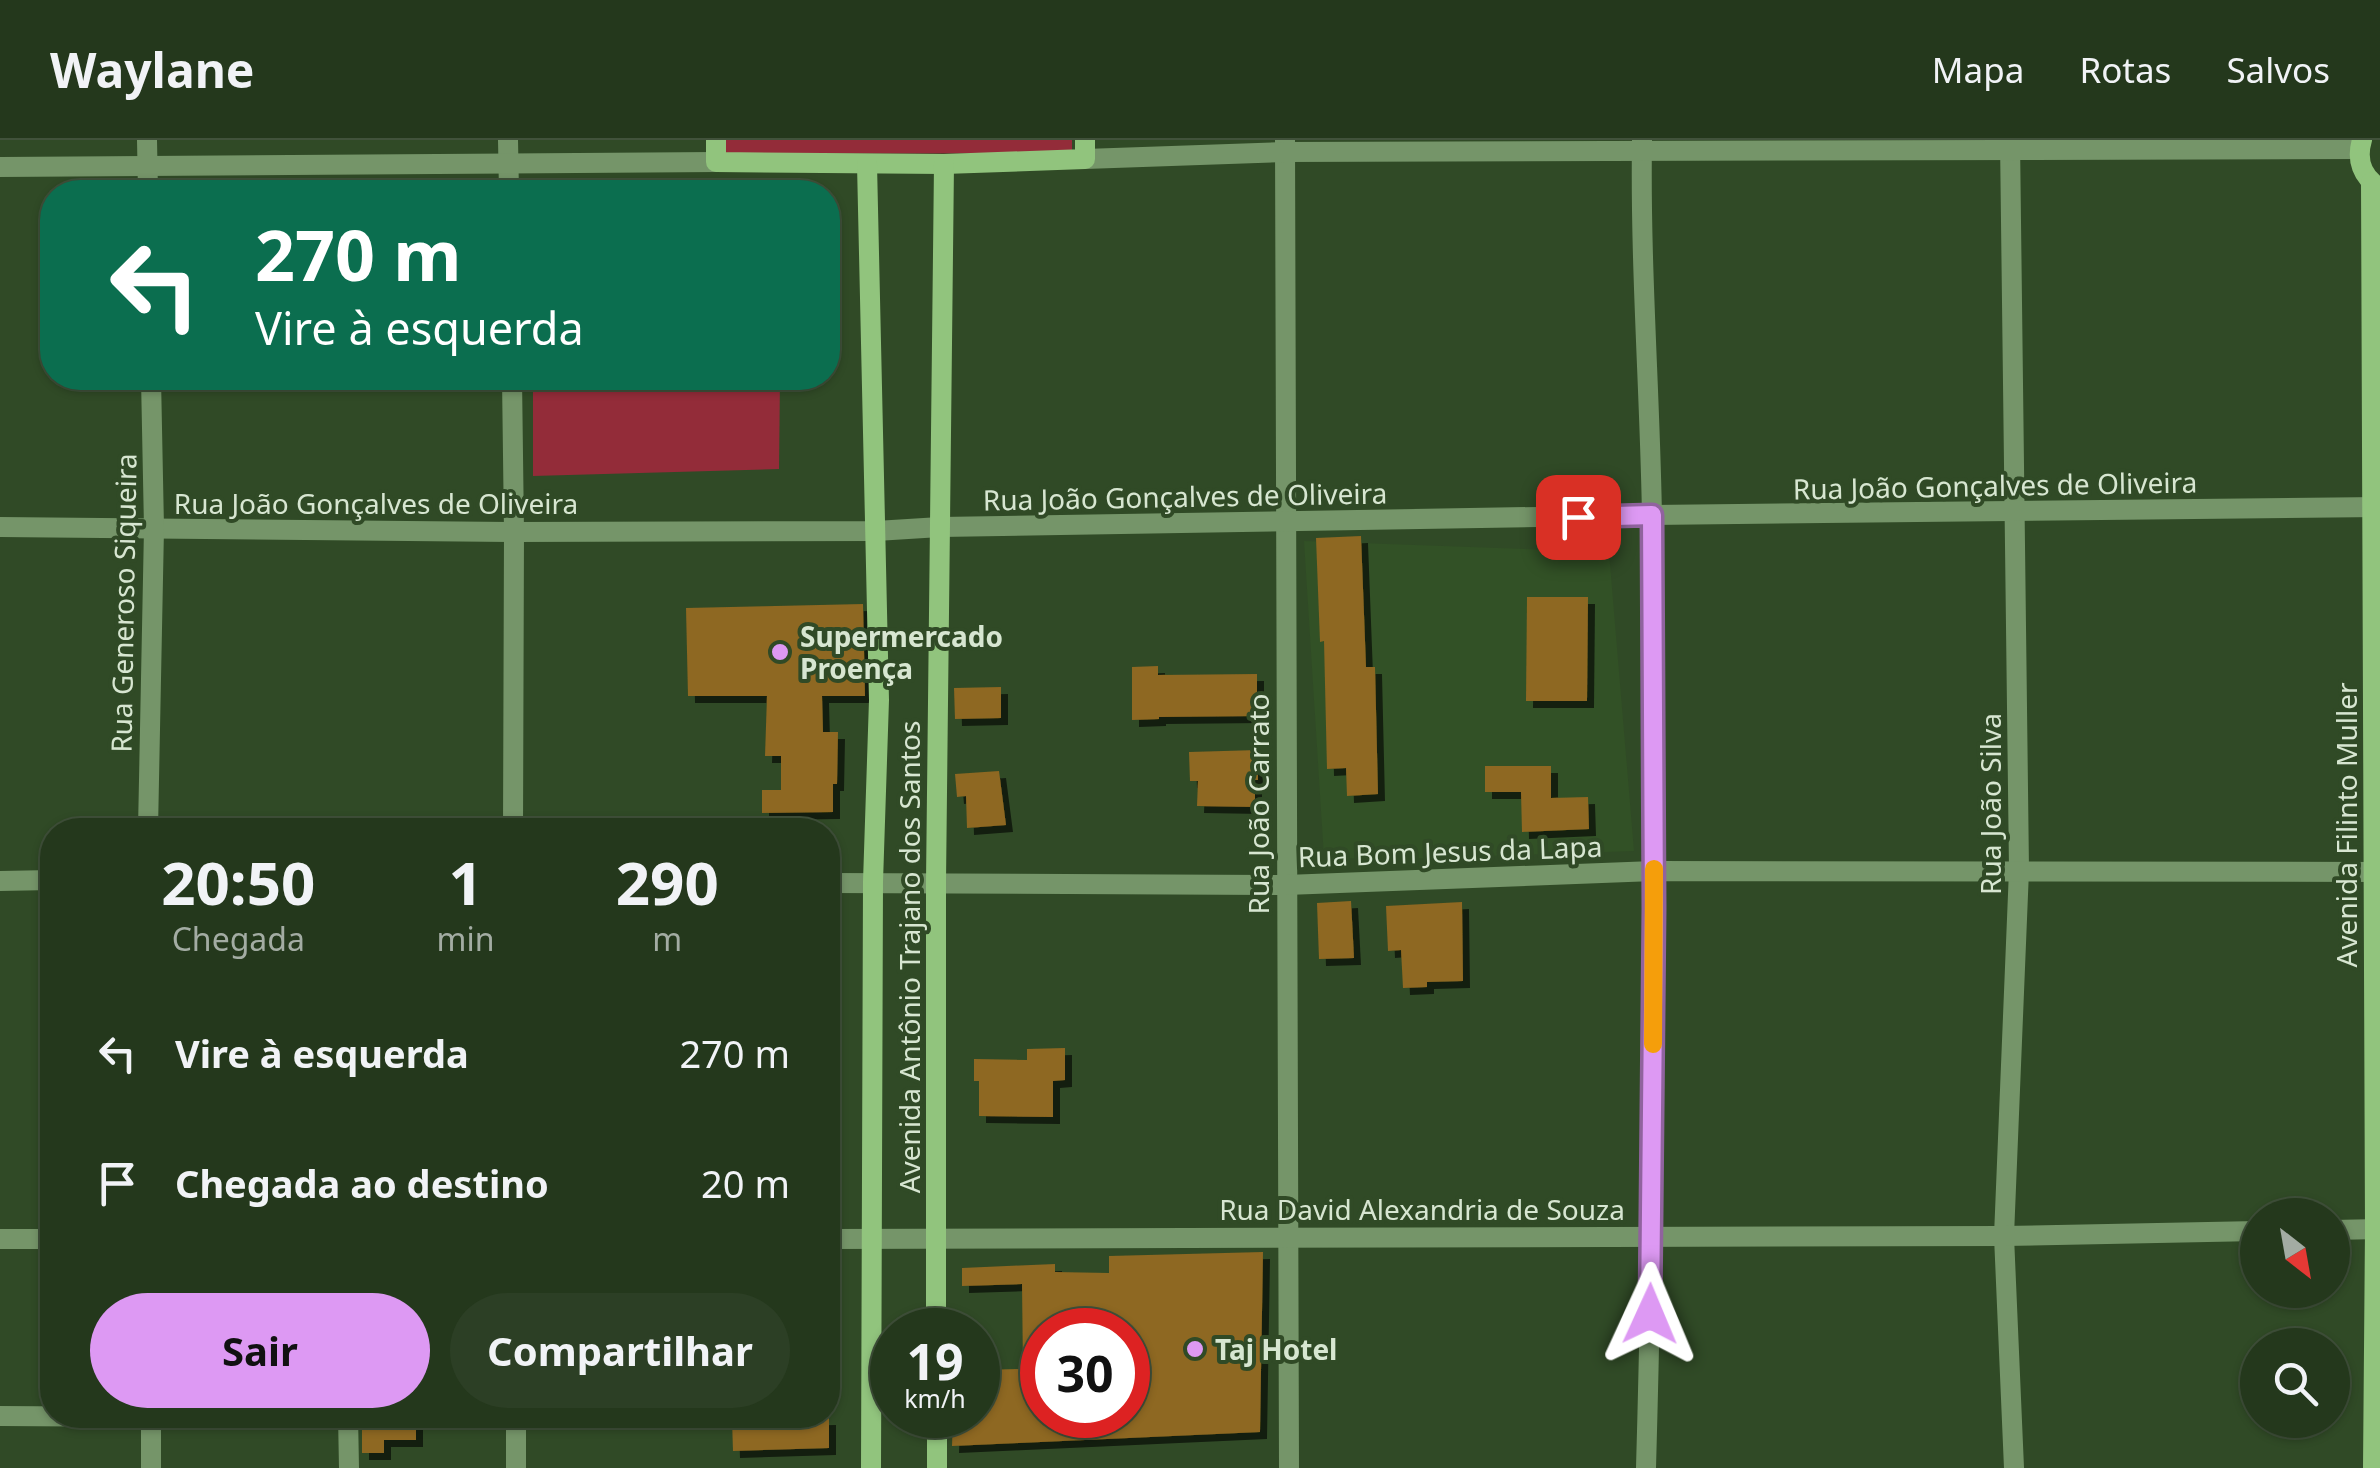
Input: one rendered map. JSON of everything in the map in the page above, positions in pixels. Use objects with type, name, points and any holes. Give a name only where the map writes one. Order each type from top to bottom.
[{"type":"main road","points":[[716,140],[716,162],[944,164],[1085,150]]},
{"type":"main road","name":"Avenida Filinto Muller","points":[[2361,144],[2364,172],[2376,185],[2378,1229],[2372,1468]]},
{"type":"main road","name":"Avenida Antônio Trajano dos Santos","points":[[867,164],[879,700],[873,882],[872,1468]]},
{"type":"main road","name":"Avenida Antônio Trajano dos Santos","points":[[936,1308],[944,164]]},
{"type":"main road","points":[[937,1438],[937,1468]]},
{"type":"street","points":[[147,140],[148,180]]},
{"type":"street","points":[[508,140],[509,180]]},
{"type":"street","points":[[1085,150],[1285,146],[2361,144]]},
{"type":"street","name":"Rua João Silva","points":[[2010,145],[2019,870],[2004,1236],[2014,1468]]},
{"type":"street","name":"Rua João Carrato","points":[[1285,146],[1289,1468]]},
{"type":"street","points":[[1642,146],[1652,515],[1654,871],[1646,1468]]},
{"type":"street","points":[[0,167],[716,162]]},
{"type":"street","name":"Rua Generoso Siqueira","points":[[148,818],[154,528],[151,390]]},
{"type":"street","points":[[512,390],[514,818]]},
{"type":"street","name":"Rua João Gonçalves de Oliveira","points":[[0,528],[876,530],[1652,515],[2376,507]]},
{"type":"street","name":"Rua Bom Jesus da Lapa","points":[[840,882],[1286,885],[1654,871],[2377,872]]},
{"type":"street","points":[[0,881],[40,880]]},
{"type":"street","points":[[2350,1230],[2378,1229]]},
{"type":"street","name":"Rua David Alexandria de Souza","points":[[840,1240],[2004,1236],[2240,1231]]},
{"type":"street","points":[[0,1238],[40,1239]]},
{"type":"street","points":[[0,1416],[40,1416]]},
{"type":"street","points":[[151,1428],[151,1468]]},
{"type":"street","points":[[348,1428],[349,1468]]},
{"type":"street","points":[[516,1428],[516,1468]]},
{"type":"shaded area","points":[[716,140],[1072,140],[1072,153],[716,154]]},
{"type":"shaded area","points":[[533,390],[780,390],[779,469],[533,476]]},
{"type":"shaded area","points":[[1304,541],[1609,552],[1634,851],[1324,858]]},
{"type":"building","points":[[1361,536],[1366,667],[1375,667],[1378,794],[1347,796],[1346,768],[1327,769],[1324,641],[1320,642],[1316,538]]},
{"type":"building","points":[[1527,597],[1588,597],[1587,701],[1526,701]]},
{"type":"building","name":"Supermercado Proença","points":[[863,604],[865,696],[822,696],[823,732],[838,732],[833,812],[762,813],[762,790],[781,790],[781,756],[765,756],[767,696],[688,696],[686,608]]},
{"type":"building","points":[[1158,666],[1158,675],[1257,674],[1257,716],[1132,720],[1132,667]]},
{"type":"building","points":[[1001,687],[1001,718],[955,719],[954,688]]},
{"type":"building","points":[[1258,750],[1255,807],[1197,806],[1198,781],[1190,781],[1189,752]]},
{"type":"building","points":[[1485,766],[1551,766],[1551,798],[1588,797],[1589,829],[1522,832],[1521,792],[1485,792]]},
{"type":"building","points":[[999,771],[1006,825],[967,828],[966,796],[957,797],[955,774]]},
{"type":"building","points":[[1351,901],[1354,958],[1319,959],[1317,903]]},
{"type":"building","points":[[1462,902],[1463,981],[1427,982],[1427,987],[1403,988],[1401,950],[1388,951],[1386,906]]},
{"type":"building","points":[[1065,1048],[1065,1080],[1053,1081],[1053,1117],[979,1116],[979,1081],[974,1081],[974,1059],[1027,1060],[1027,1049]]},
{"type":"building","name":"Taj Hotel","points":[[1263,1252],[1260,1432],[1150,1437],[1150,1308],[1022,1308],[1022,1284],[962,1286],[962,1268],[1055,1264],[1055,1272],[1109,1273],[1109,1256]]},
{"type":"building","name":"Taj Hotel","points":[[1020,1369],[1020,1438],[1128,1438],[952,1446],[952,1438],[1000,1438],[1000,1370]]},
{"type":"building","points":[[362,1428],[416,1428],[416,1440],[384,1440],[384,1453],[362,1453]]},
{"type":"building","points":[[732,1428],[829,1428],[829,1448],[733,1451]]},
{"type":"slow traffic","points":[[1653,1044],[1654,869]]},
{"type":"place","name":"Supermercado Proença","points":[[780,652]]},
{"type":"place","name":"Taj Hotel","points":[[1195,1349]]},
{"type":"route","points":[[1578,517],[1652,515],[1650,1314]]}]
